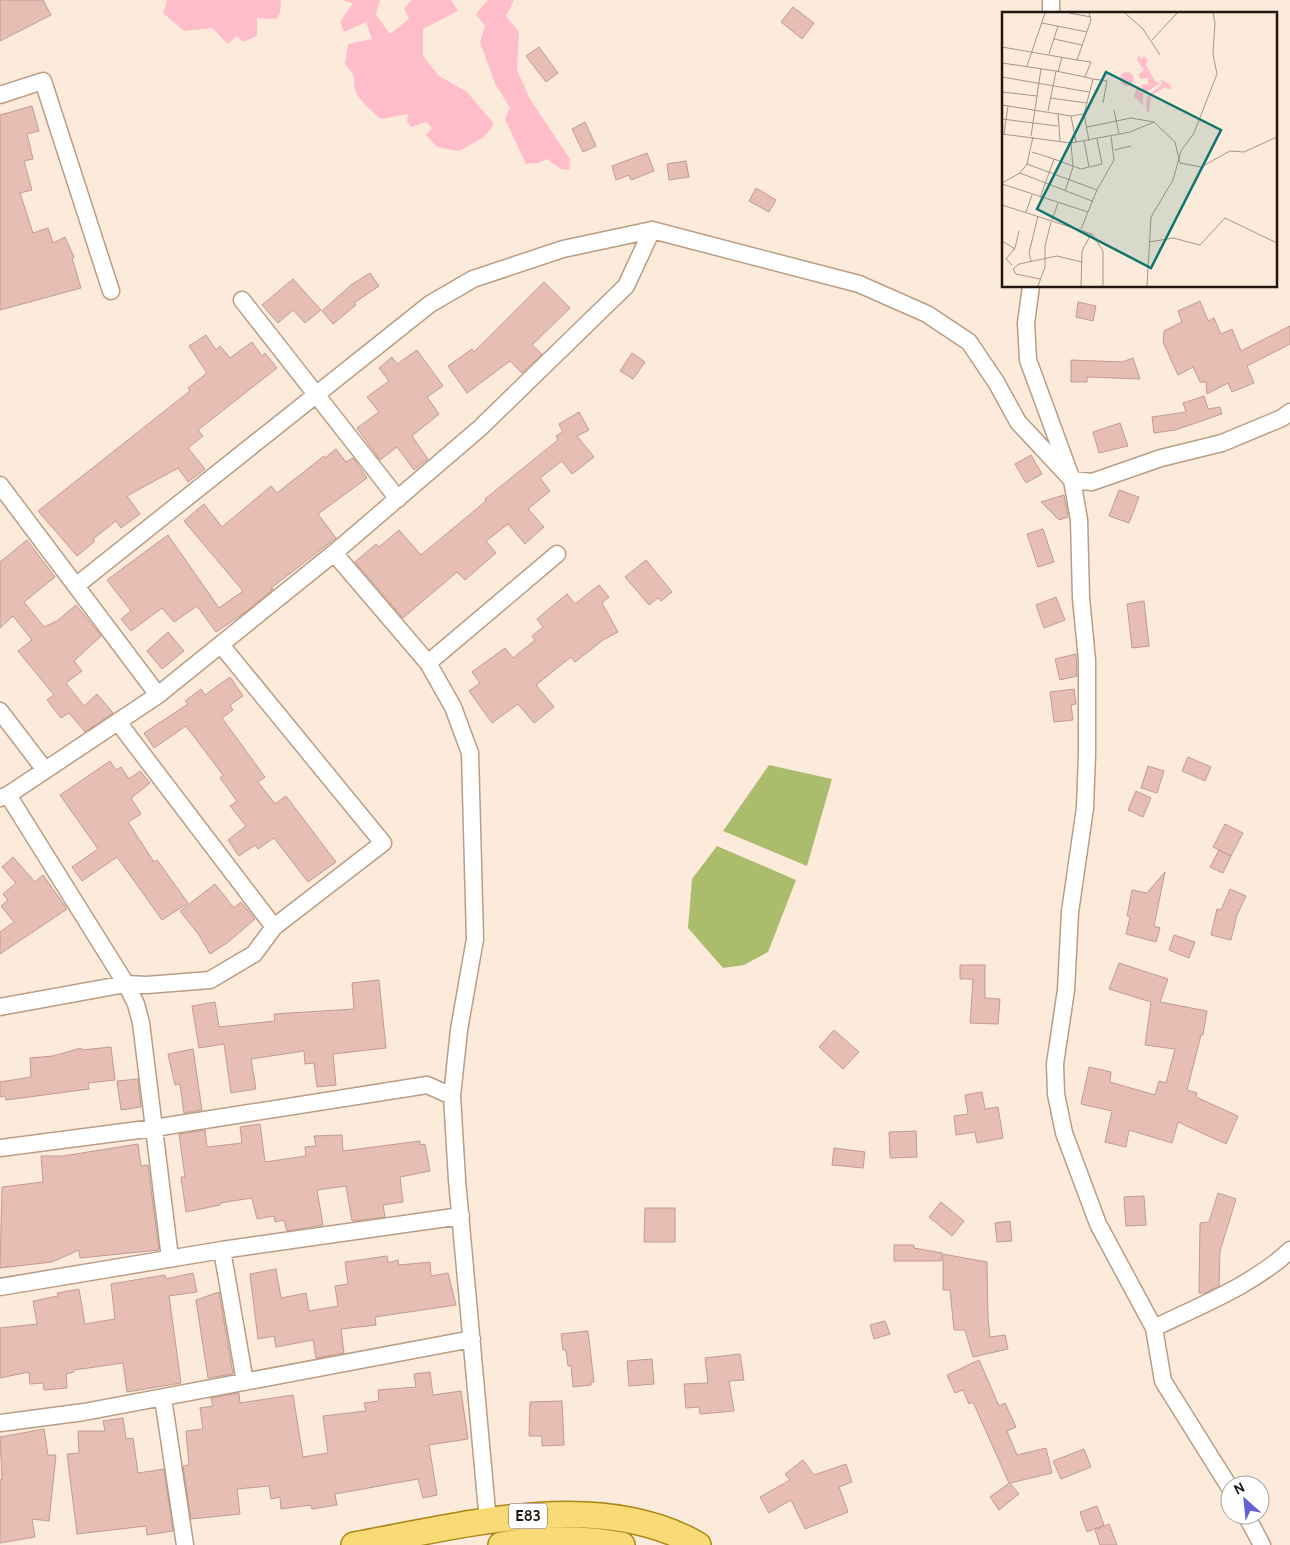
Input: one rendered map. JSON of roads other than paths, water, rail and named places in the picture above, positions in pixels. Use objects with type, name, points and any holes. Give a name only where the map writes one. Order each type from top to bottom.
[{"type":"main road","name":"E83","points":[[354,1545],[532,1515],[615,1516],[681,1535],[698,1545]]},
{"type":"main road","name":"E83","points":[[501,1545],[532,1540],[622,1545]]},
{"type":"street","points":[[0,95],[43,81],[111,291]]},
{"type":"street","points":[[170,1258],[141,1023],[136,1004],[126,984],[4,796],[158,695],[334,554],[480,428],[626,286],[652,230]]},
{"type":"street","points":[[77,585],[430,304],[473,279],[563,249],[652,230],[859,284],[927,314],[969,342],[996,382],[1018,422],[1072,480],[1092,482],[1161,458],[1222,443],[1282,418],[1290,412]]},
{"type":"street","points":[[1031,288],[1026,324],[1028,360],[1072,480],[1079,520],[1081,598],[1087,660],[1087,754],[1084,817],[1070,912],[1066,990],[1055,1064],[1056,1094],[1064,1133],[1098,1224],[1154,1328],[1162,1380],[1222,1475]]},
{"type":"street","points":[[242,300],[398,499]]},
{"type":"street","points":[[0,485],[158,695]]},
{"type":"street","points":[[334,554],[428,663],[453,707],[470,753],[474,939],[459,1030],[452,1096],[488,1522]]},
{"type":"street","points":[[428,663],[557,554]]},
{"type":"street","points":[[0,1007],[126,984],[147,985],[210,980],[254,954],[274,927],[383,843],[221,645]]},
{"type":"street","points":[[0,711],[45,770]]},
{"type":"street","points":[[118,722],[274,927]]},
{"type":"street","points":[[0,1148],[154,1128],[427,1085],[452,1096]]},
{"type":"street","points":[[0,1287],[170,1258],[461,1216]]},
{"type":"street","points":[[222,1250],[246,1382]]},
{"type":"street","points":[[1154,1328],[1220,1296],[1277,1262],[1290,1250]]},
{"type":"street","points":[[0,1423],[84,1412],[163,1398],[472,1339]]},
{"type":"street","points":[[163,1398],[185,1545]]},
{"type":"street","points":[[589,1542],[598,1515]]},
{"type":"street","points":[[1251,1525],[1262,1545]]}]
